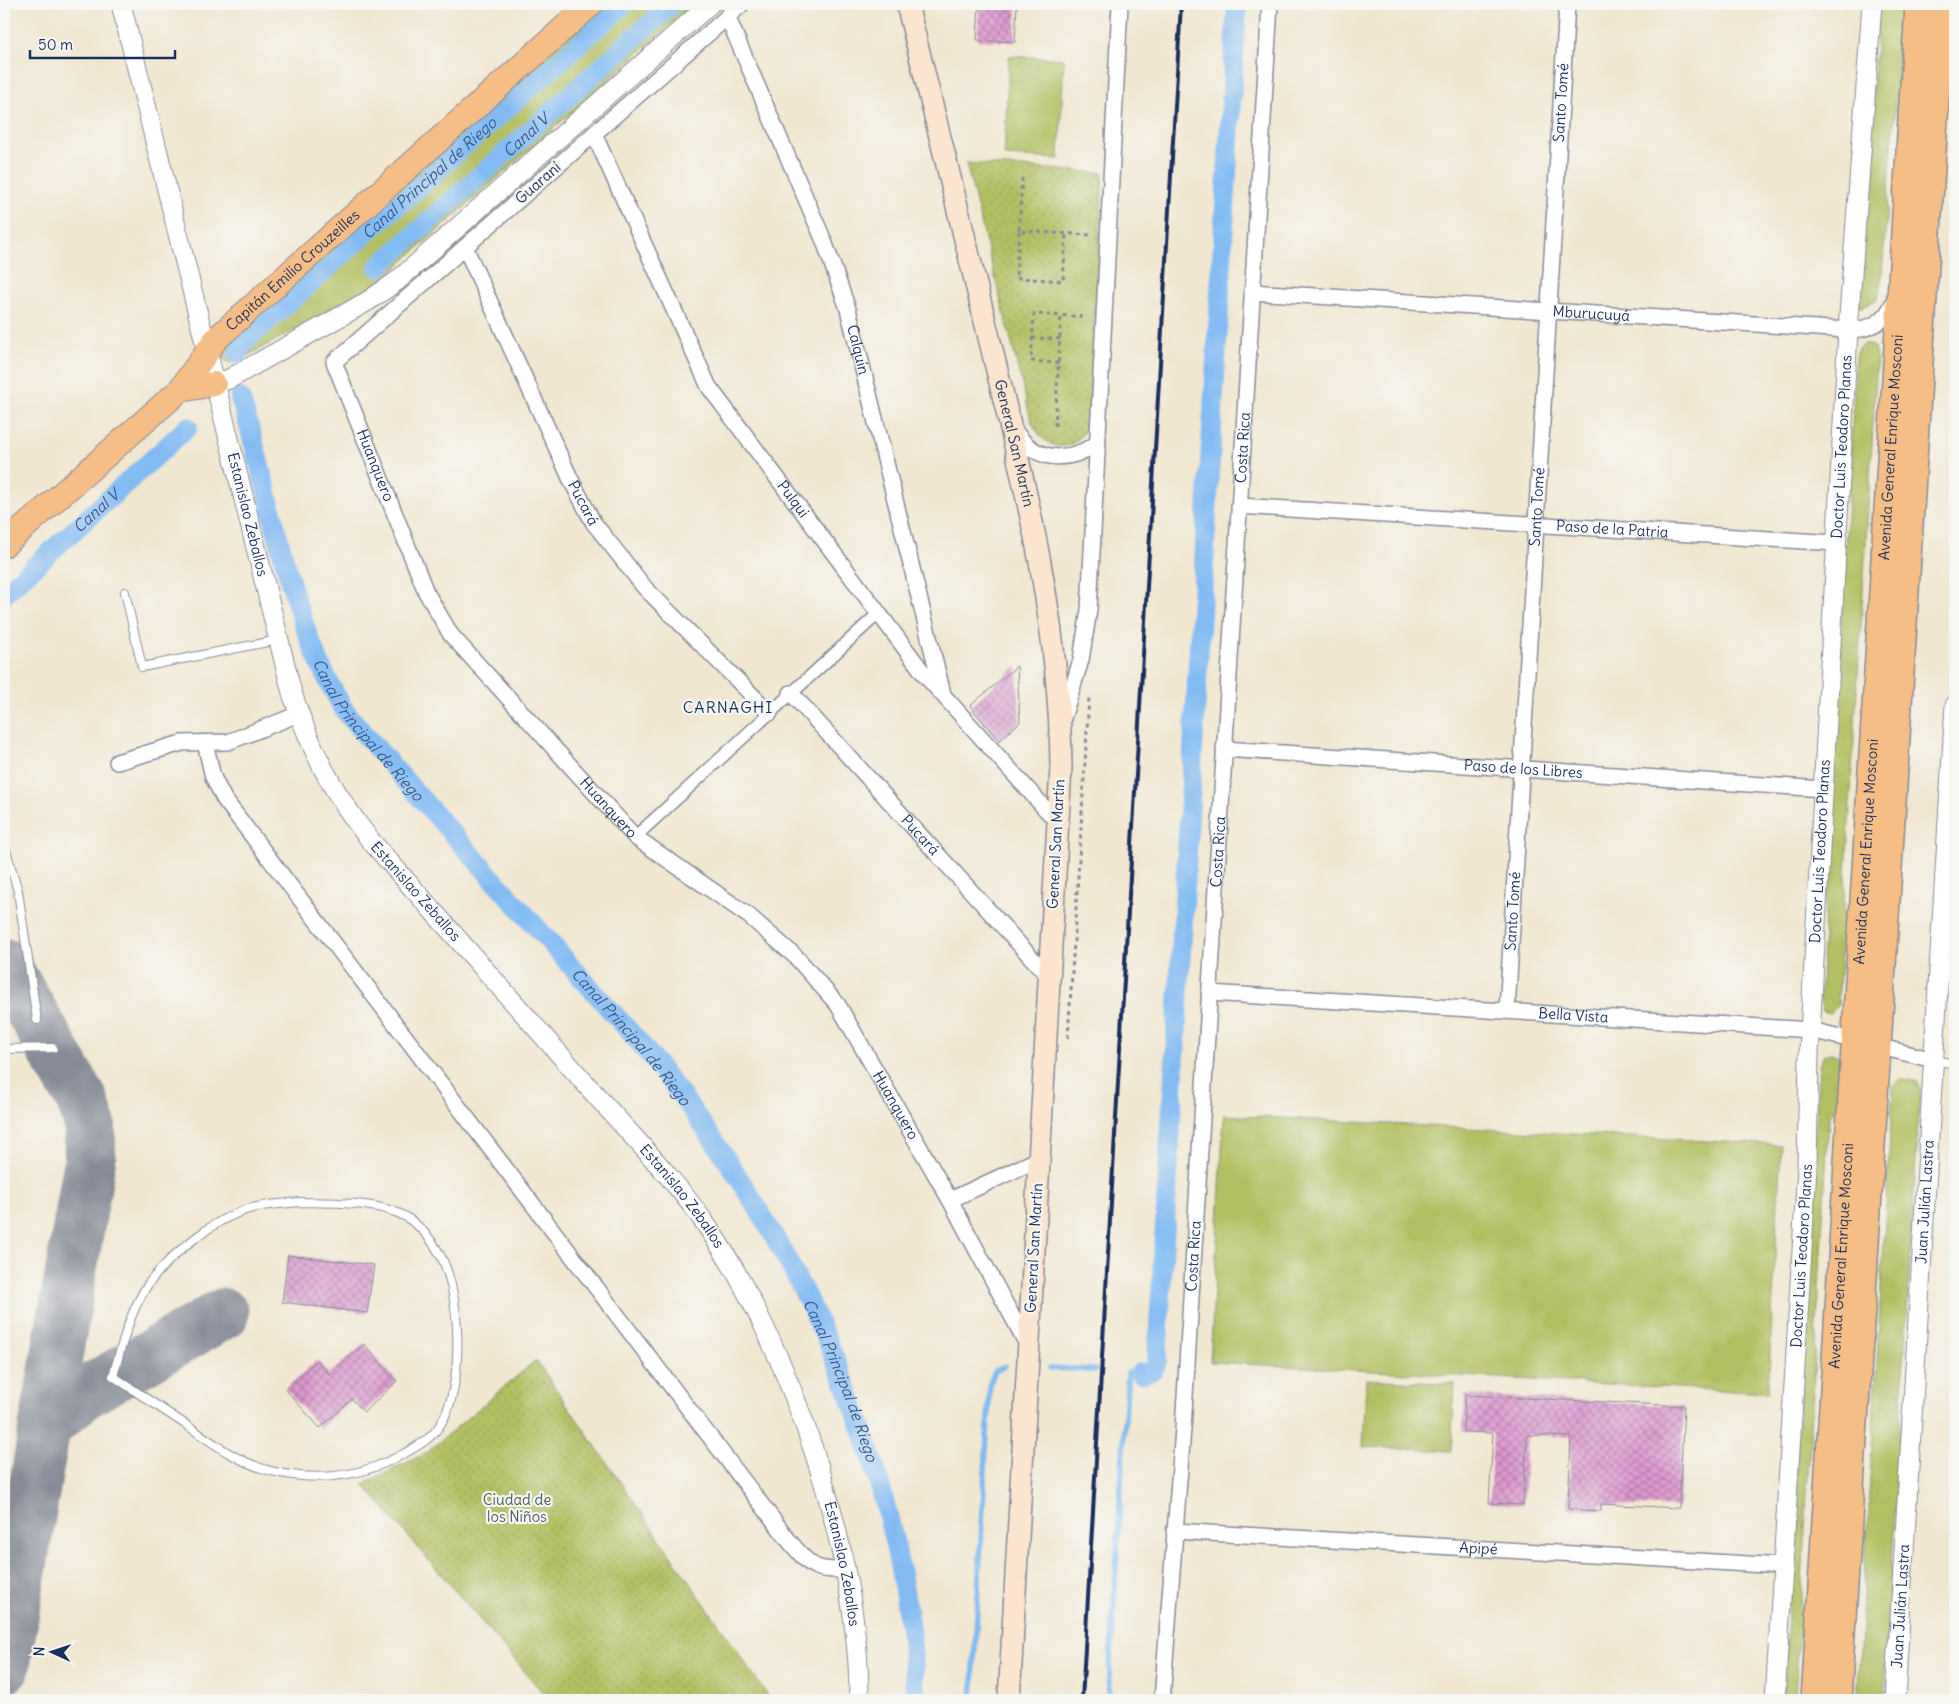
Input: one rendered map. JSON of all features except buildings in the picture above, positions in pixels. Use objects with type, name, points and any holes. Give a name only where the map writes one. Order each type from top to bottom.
[{"type":"highway","name":"Avenida General Enrique Mosconi","points":[[1838,1700],[1900,278],[1918,4]]},
{"type":"highway","name":"Avenida General Enrique Mosconi","points":[[1814,1700],[1866,1044],[1942,4]]},
{"type":"main road","name":"Capitán Emilio Crouzeilles","points":[[4,545],[180,390],[207,349],[591,4]]},
{"type":"main road","name":"General San Martín","points":[[907,4],[1011,426],[1048,603],[1055,647],[1060,727],[1058,823],[1009,1700]]},
{"type":"main road","points":[[180,390],[214,384]]},
{"type":"street","name":"Estanislao Zeballos","points":[[121,4],[278,640],[299,714],[317,760],[333,790],[361,829],[684,1195],[722,1250],[768,1338],[801,1420],[830,1506],[853,1624],[859,1700]]},
{"type":"street","points":[[214,384],[252,366],[388,288],[710,4]]},
{"type":"street","name":"Guaraní","points":[[334,362],[742,4]]},
{"type":"street","points":[[1060,727],[1074,686],[1086,634],[1098,443],[1120,4]]},
{"type":"street","name":"Costa Rica","points":[[1162,1700],[1183,1429],[1270,4]]},
{"type":"street","name":"Santo Tomé","points":[[1507,1011],[1567,4]]},
{"type":"street","name":"Doctor Luis Teodoro Planas","points":[[1775,1700],[1808,1144],[1811,1030],[1848,330],[1872,4]]},
{"type":"street","name":"Calquín","points":[[727,16],[824,241],[848,310],[944,698]]},
{"type":"street","name":"Pulqui","points":[[594,134],[709,387],[944,698],[1058,823]]},
{"type":"street","name":"Pucará","points":[[465,247],[570,480],[593,522],[645,588],[770,713]]},
{"type":"street","name":"Mburucuyá","points":[[1252,292],[1848,330],[1866,329],[1881,322],[1892,307],[1900,278]]},
{"type":"street","name":"Huanquero","points":[[334,362],[426,592],[438,615],[466,652],[636,837],[749,916],[796,957],[820,982],[852,1026],[950,1200],[1029,1347]]},
{"type":"street","points":[[1011,426],[1028,449],[1051,456],[1075,455],[1098,443]]},
{"type":"street","name":"Paso de la Patria","points":[[1239,506],[1836,543]]},
{"type":"street","points":[[636,837],[880,612]]},
{"type":"street","name":"Pucará","points":[[791,693],[1049,977]]},
{"type":"street","name":"Juan Julián Lastra","points":[[1895,1700],[1955,704]]},
{"type":"street","points":[[117,762],[182,743],[228,742],[299,714]]},
{"type":"street","points":[[205,742],[213,777],[224,799],[790,1542],[810,1565],[824,1571],[844,1570]]},
{"type":"street","name":"Paso de los Libres","points":[[1224,749],[1823,789]]},
{"type":"street","name":"Bella Vista","points":[[1209,993],[1811,1030],[1934,1060]]},
{"type":"street","points":[[950,1200],[1040,1159]]},
{"type":"street","name":"Apipé","points":[[1174,1531],[1783,1566]]},
{"type":"lane","points":[[125,592],[142,667],[278,640]]},
{"type":"lane","points":[[4,844],[18,891],[36,1020]]},
{"type":"lane","points":[[4,1048],[53,1048]]},
{"type":"lane","points":[[1934,1060],[1955,1064]]},
{"type":"lane","points":[[299,1202],[376,1207],[405,1216],[431,1239],[444,1264],[456,1309],[456,1367],[450,1402],[440,1425],[423,1443],[384,1465],[355,1474],[328,1478],[298,1476],[267,1470],[237,1459],[113,1376],[128,1326],[148,1284],[181,1249],[203,1233],[217,1223],[255,1207],[299,1202]]},
{"type":"path","points":[[1022,178],[1016,278],[1063,281],[1066,234]]},
{"type":"path","points":[[1019,231],[1093,235]]},
{"type":"path","points":[[1059,363],[1031,361],[1034,314],[1088,317]]},
{"type":"path","points":[[1055,426],[1062,315]]},
{"type":"path","points":[[1032,338],[1060,340]]},
{"type":"green space","points":[[605,4],[694,4],[384,278],[369,289],[236,362],[228,362],[223,358],[222,351],[225,344]]},
{"type":"green space","points":[[1879,4],[1903,4],[1881,288],[1876,300],[1862,307],[1858,304]]},
{"type":"green space","points":[[1009,56],[1064,59],[1059,159],[1004,156]]},
{"type":"green space","points":[[966,163],[1103,173],[1089,420],[1084,432],[1069,445],[1052,444],[1044,439],[1031,420]]},
{"type":"green space","points":[[1864,344],[1875,347],[1877,358],[1838,1005],[1830,1013],[1823,1011],[1820,1001],[1856,357],[1858,348]]},
{"type":"green space","points":[[1832,1053],[1842,1060],[1840,1105],[1829,1115],[1795,1700],[1783,1700],[1819,1065],[1824,1055]]},
{"type":"green space","points":[[1901,1079],[1916,1081],[1920,1089],[1884,1700],[1857,1700],[1893,1086]]},
{"type":"green space","points":[[1224,1115],[1781,1145],[1768,1393],[1210,1362]]},
{"type":"green space","name":"Ciudad de los Niños","points":[[536,1360],[771,1700],[549,1700],[363,1484],[426,1453]]},
{"type":"green space","points":[[1366,1379],[1455,1384],[1451,1451],[1363,1447]]},
{"type":"waterway","name":"Canal Principal de Riego","points":[[238,354],[241,345],[624,4]]},
{"type":"waterway","name":"Canal V","points":[[378,267],[672,4]]},
{"type":"waterway","points":[[1140,1373],[1152,1371],[1157,1360],[1237,4]]},
{"type":"waterway","name":"Canal Principal de Riego","points":[[240,398],[295,597],[308,636],[325,674],[345,711],[653,1059],[724,1155],[756,1205],[785,1256],[837,1363],[877,1475],[892,1530],[904,1586],[912,1643],[915,1700]]},
{"type":"waterway","name":"Canal Principal de Riego","points":[[248,402],[254,419],[249,426]]},
{"type":"waterway","name":"Canal V","points":[[4,594],[188,427]]},
{"type":"waterway","points":[[972,1700],[990,1383],[995,1371],[1005,1366]]},
{"type":"waterway","points":[[1050,1368],[1095,1370]]},
{"type":"waterway","points":[[1108,1700],[1128,1372]]},
{"type":"taxiway","points":[[4,964],[82,1100],[90,1125],[90,1160],[4,1668]]},
{"type":"taxiway","points":[[44,1428],[83,1394],[223,1314]]},
{"type":"railway","points":[[1082,1700],[1181,4]]},
{"type":"district","name":"CARNAGHI","points":[[728,707]]}]
